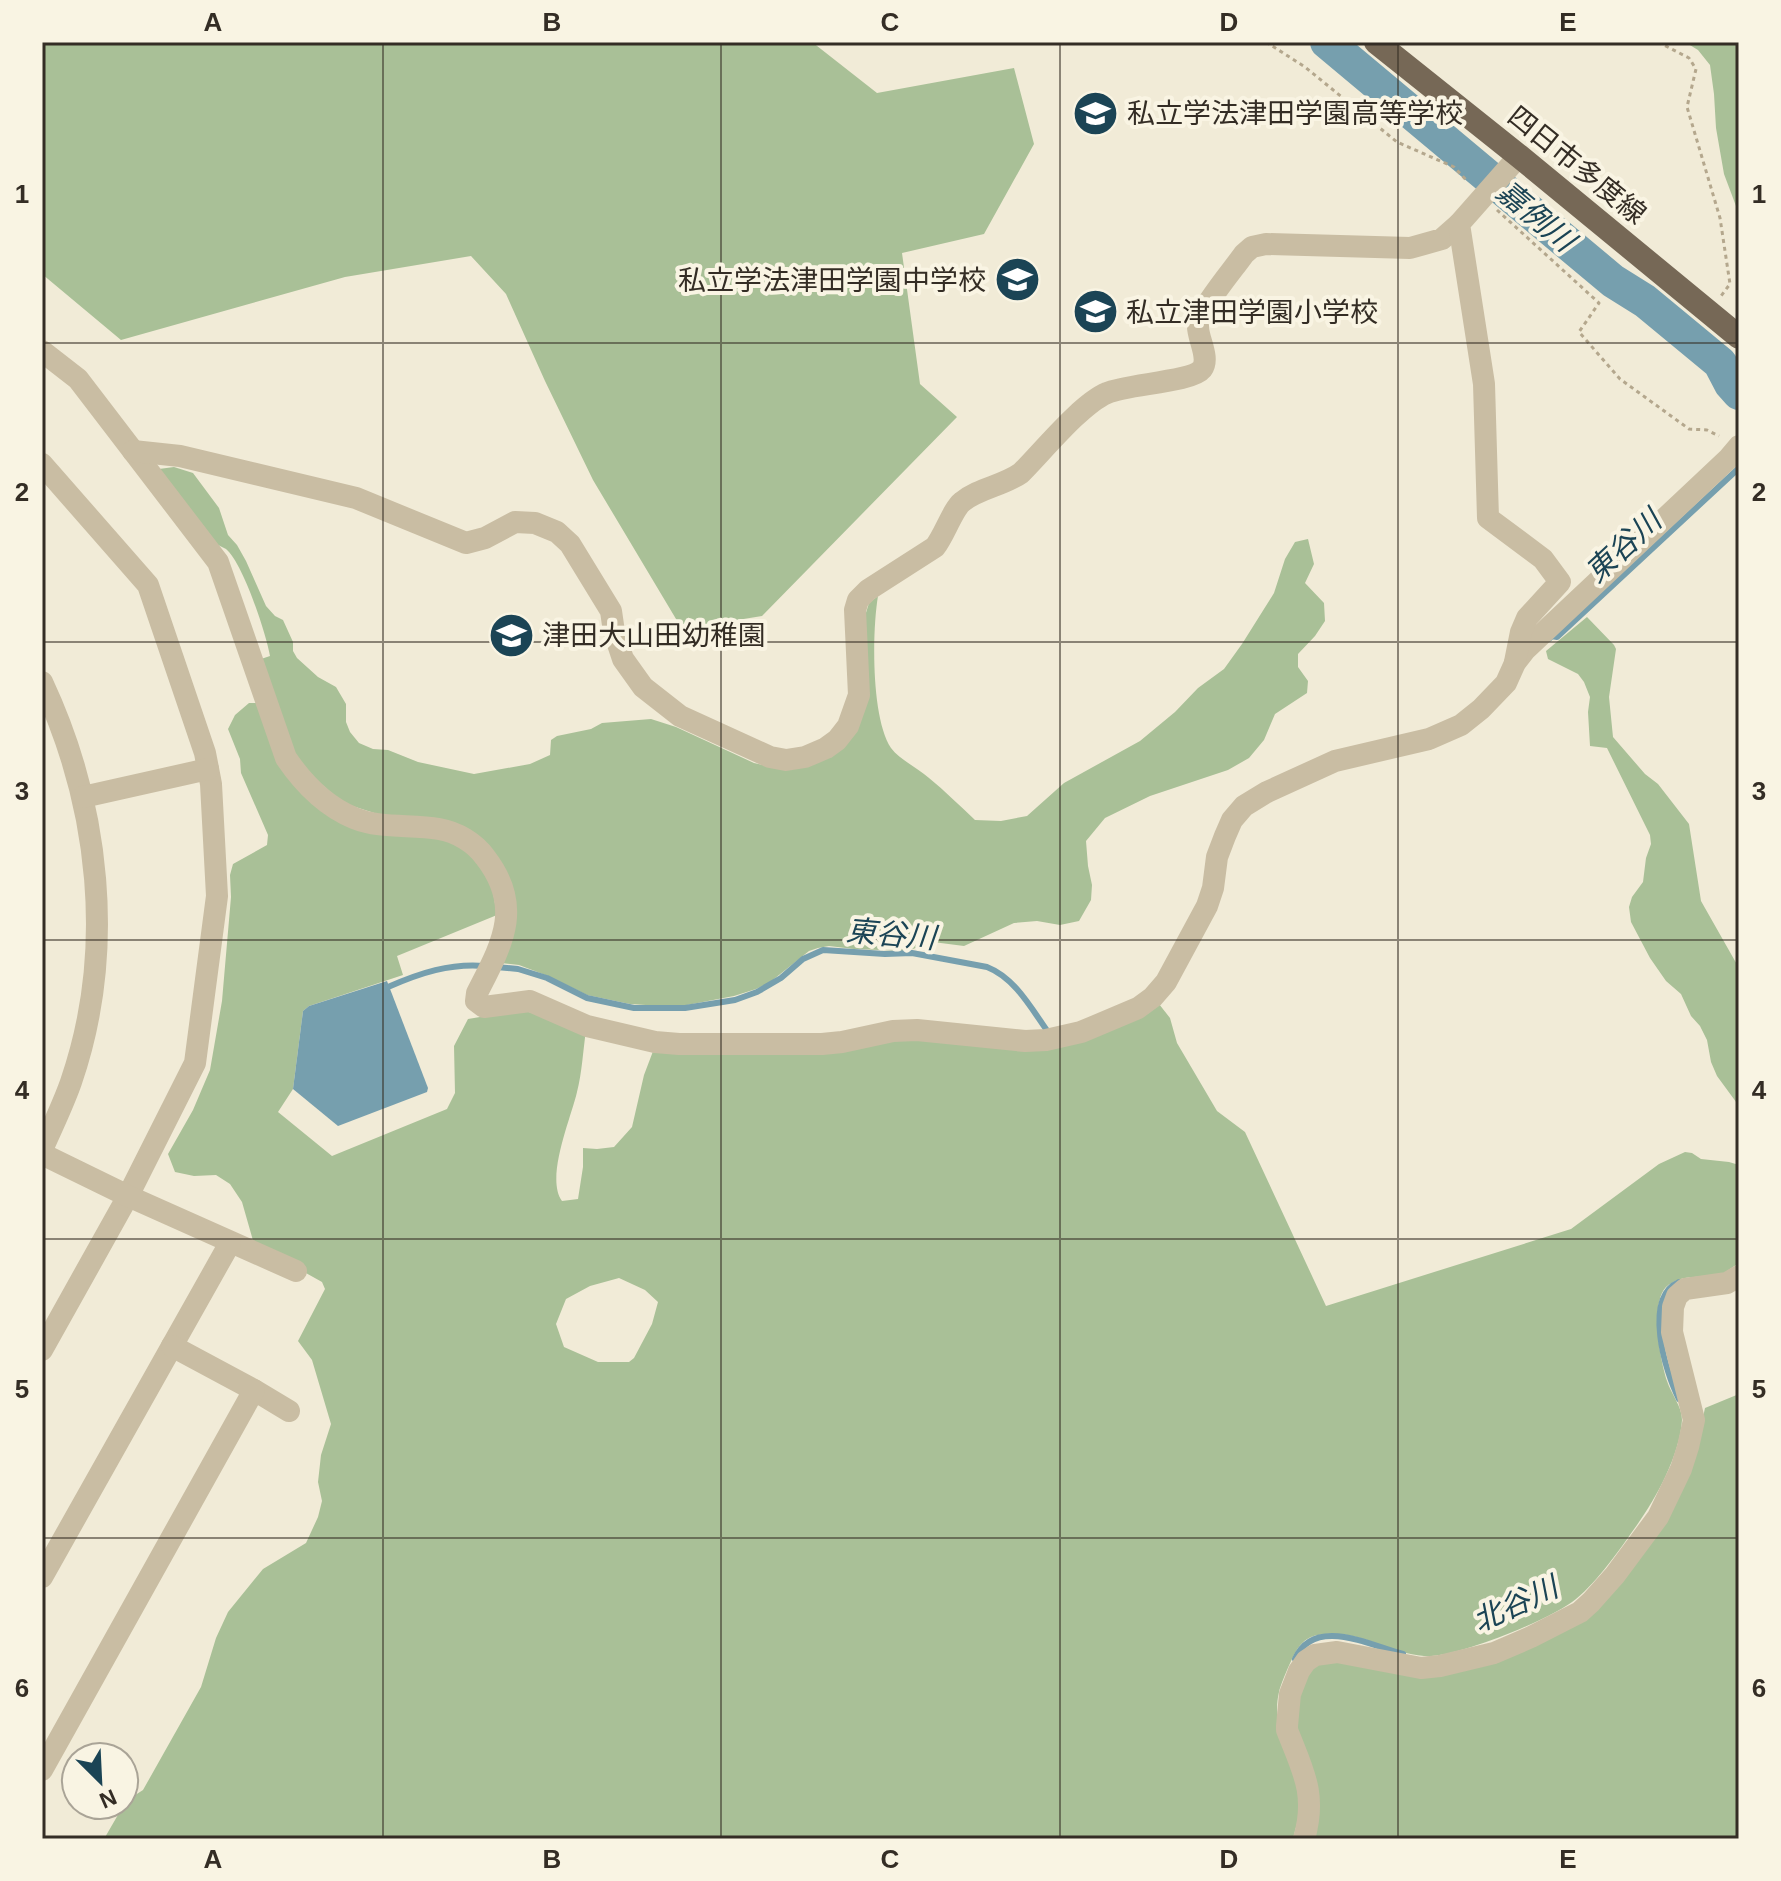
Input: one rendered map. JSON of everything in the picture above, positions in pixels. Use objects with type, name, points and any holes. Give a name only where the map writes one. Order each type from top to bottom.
[{"type":"main road","name":"四日市多度線","points":[[1376,42],[1514,162],[1739,337]]},
{"type":"street","points":[[133,451],[180,456],[356,498],[466,543],[485,538],[515,522],[535,523],[557,532],[570,544],[611,611],[623,659],[643,687],[680,716],[770,757],[786,760],[805,757],[837,740],[848,726],[855,709],[859,695],[855,610],[858,600],[868,590],[935,547],[943,538],[959,503],[1010,481],[1021,473],[1093,399],[1110,391],[1186,377],[1201,371],[1204,355],[1198,330],[1202,313],[1252,247],[1266,244],[1410,248],[1442,239],[1514,162]]},
{"type":"street","points":[[42,351],[78,379],[218,562],[286,758],[298,775],[333,808],[355,819],[440,829],[463,838],[480,850],[495,869],[505,890],[507,908],[497,952],[477,993],[476,1001],[484,1007],[530,1001],[587,1026],[655,1042],[679,1044],[822,1044],[893,1031],[917,1030],[1025,1041],[1046,1040],[1081,1032],[1138,1008],[1166,982],[1207,906],[1217,857],[1232,820],[1244,806],[1335,761],[1429,739],[1461,725],[1506,683],[1515,663],[1527,618],[1560,582],[1543,559],[1488,518],[1484,384],[1459,224]]},
{"type":"street","points":[[1515,663],[1525,650],[1728,459],[1734,443]]},
{"type":"street","points":[[42,464],[148,585],[205,753],[211,784],[217,896],[195,1063],[128,1196],[42,1350]]},
{"type":"street","points":[[42,682],[66,738],[83,797],[96,879],[96,949],[81,1045],[71,1081],[42,1152],[128,1196],[296,1271]]},
{"type":"street","points":[[83,797],[208,769]]},
{"type":"street","points":[[42,1577],[230,1243]]},
{"type":"street","points":[[1304,1839],[1310,1802],[1302,1765],[1287,1726],[1290,1694],[1306,1661],[1315,1655],[1337,1652],[1421,1668],[1440,1666],[1494,1653],[1580,1612],[1615,1575],[1658,1517],[1688,1447],[1694,1420],[1672,1332],[1673,1307],[1677,1296],[1685,1289],[1727,1283],[1739,1276]]},
{"type":"street","points":[[172,1346],[289,1411]]},
{"type":"street","points":[[42,1770],[254,1390]]},
{"type":"path","points":[[1266,42],[1305,67],[1397,142],[1454,167],[1599,303],[1579,332],[1620,379],[1689,429],[1707,430],[1734,443]]},
{"type":"path","points":[[1658,42],[1689,58],[1696,69],[1687,107],[1720,218],[1730,284],[1709,312]]},
{"type":"green space","points":[[42,42],[812,42],[877,93],[1014,68],[1034,144],[984,234],[902,253],[920,384],[957,417],[762,616],[682,629],[593,480],[506,294],[471,256],[345,277],[121,340],[42,274]]},
{"type":"green space","points":[[1685,42],[1739,42],[1739,222],[1724,174],[1710,65],[1698,50]]},
{"type":"green space","points":[[174,467],[193,473],[219,508],[228,535],[246,561],[266,606],[283,620],[297,658],[318,677],[336,687],[346,704],[346,722],[350,732],[359,743],[418,762],[474,774],[530,764],[550,755],[551,740],[557,736],[591,729],[602,723],[651,719],[676,727],[754,763],[780,769],[841,750],[865,616],[869,603],[878,596],[875,674],[880,717],[891,748],[975,820],[1001,821],[1027,816],[1064,783],[1140,741],[1198,688],[1224,669],[1274,593],[1285,559],[1295,542],[1308,539],[1314,564],[1305,583],[1324,603],[1325,621],[1298,654],[1298,667],[1308,681],[1307,693],[1275,714],[1264,740],[1249,758],[1228,770],[1150,796],[1105,818],[1086,841],[1091,900],[1079,921],[1060,925],[1037,921],[1014,923],[964,946],[933,942],[907,951],[818,948],[809,951],[769,983],[734,996],[687,1005],[630,1004],[587,995],[519,965],[501,963],[493,851],[343,803],[303,768],[288,740],[261,659],[270,656],[246,583],[233,557],[214,543],[159,469]]},
{"type":"green space","points":[[1587,617],[1616,649],[1609,697],[1613,737],[1645,774],[1658,784],[1689,824],[1701,901],[1739,968],[1739,1106],[1717,1076],[1700,1026],[1691,1016],[1681,994],[1666,981],[1650,958],[1631,922],[1629,907],[1643,882],[1650,835],[1607,748],[1590,746],[1590,697],[1584,682],[1578,674],[1548,659],[1546,651]]},
{"type":"green space","points":[[249,703],[258,703],[310,798],[449,838],[462,846],[490,875],[497,915],[397,956],[403,975],[309,1006],[303,1011],[293,1089],[278,1112],[332,1156],[447,1109],[455,1093],[454,1046],[468,1019],[513,1007],[586,1030],[579,1085],[558,1163],[556,1178],[562,1201],[578,1199],[583,1148],[614,1147],[632,1127],[644,1075],[655,1046],[897,1034],[1003,1043],[1159,1004],[1170,1018],[1177,1043],[1217,1111],[1245,1132],[1326,1306],[1571,1229],[1659,1164],[1685,1152],[1701,1159],[1739,1165],[1739,1263],[1724,1273],[1672,1282],[1661,1295],[1658,1306],[1662,1360],[1682,1420],[1677,1447],[1660,1488],[1645,1514],[1592,1583],[1564,1607],[1525,1627],[1479,1645],[1438,1655],[1410,1654],[1346,1635],[1318,1635],[1302,1643],[1285,1676],[1277,1707],[1281,1737],[1298,1795],[1299,1813],[1293,1839],[104,1839],[114,1821],[140,1821],[140,1792],[201,1687],[216,1638],[228,1612],[263,1569],[306,1543],[322,1501],[318,1482],[321,1455],[331,1424],[312,1360],[298,1341],[325,1289],[322,1282],[254,1244],[242,1202],[230,1184],[216,1175],[194,1176],[175,1172],[168,1154],[193,1110],[210,1070],[222,1001],[233,864],[267,845],[268,835],[241,773],[240,759],[228,729],[235,715]],"holes":[[[619,1278],[645,1290],[658,1302],[652,1324],[629,1362],[598,1362],[564,1347],[556,1324],[566,1299],[590,1286]]]},
{"type":"green space","points":[[1739,1394],[1739,1839],[1307,1839],[1292,1732],[1293,1694],[1316,1658],[1422,1671],[1586,1612],[1700,1431],[1705,1408]]},
{"type":"water","points":[[387,981],[427,1092],[338,1126],[293,1089],[303,1011],[309,1006]]},
{"type":"waterway","name":"嘉例川","points":[[1327,42],[1613,281],[1645,301],[1720,363],[1739,393]]},
{"type":"waterway","name":"東谷川","points":[[1549,639],[1557,637],[1739,468]]},
{"type":"waterway","name":"東谷川","points":[[496,967],[518,969],[547,978],[587,998],[634,1008],[685,1008],[735,1000],[757,992],[781,978],[803,959],[823,950],[912,953],[987,967],[997,972],[1022,995],[1048,1032]]},
{"type":"waterway","name":"東谷川","points":[[388,987],[435,970],[485,966]]},
{"type":"waterway","name":"北谷川","points":[[1679,1282],[1668,1290],[1659,1318],[1663,1354],[1679,1399]]},
{"type":"waterway","name":"北谷川","points":[[1295,1659],[1304,1646],[1315,1639],[1329,1636],[1360,1640],[1403,1654]]},
{"type":"place","name":"私立学法津田学園高等学校","points":[[1096,113]]},
{"type":"place","name":"私立学法津田学園中学校","points":[[1017,280]]},
{"type":"place","name":"私立津田学園小学校","points":[[1095,312]]},
{"type":"place","name":"津田大山田幼稚園","points":[[511,635]]}]
